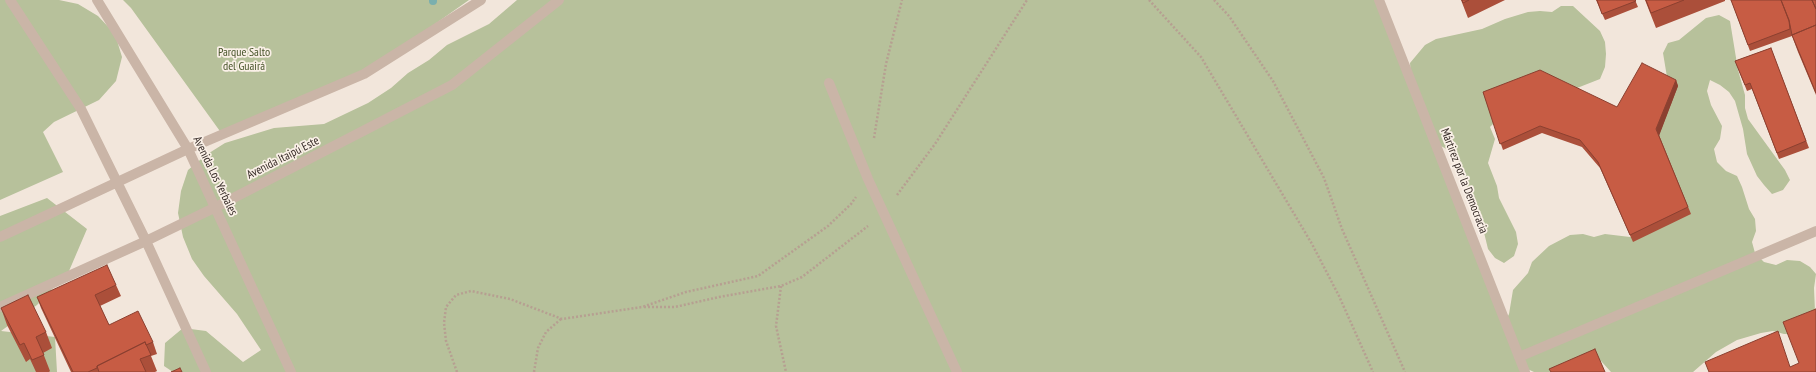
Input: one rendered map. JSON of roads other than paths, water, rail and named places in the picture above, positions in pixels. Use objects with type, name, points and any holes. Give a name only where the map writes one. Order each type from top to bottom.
[{"type":"street","points":[[10,0],[81,109],[146,241],[206,372]]},
{"type":"street","name":"Avenida Los Yerbales","points":[[97,0],[188,149],[291,372]]},
{"type":"street","points":[[0,237],[188,149],[364,74],[481,0]]},
{"type":"street","name":"Avenida Itaipú Este","points":[[0,306],[146,241],[216,207],[452,85],[559,0]]},
{"type":"street","name":"Mártirez por la Democracia","points":[[1378,0],[1525,372]]},
{"type":"street","points":[[829,83],[868,179],[957,372]]},
{"type":"street","points":[[1518,357],[1816,231]]},
{"type":"park label","name":"Parque Salto del Guairá","points":[[244,60]]}]
